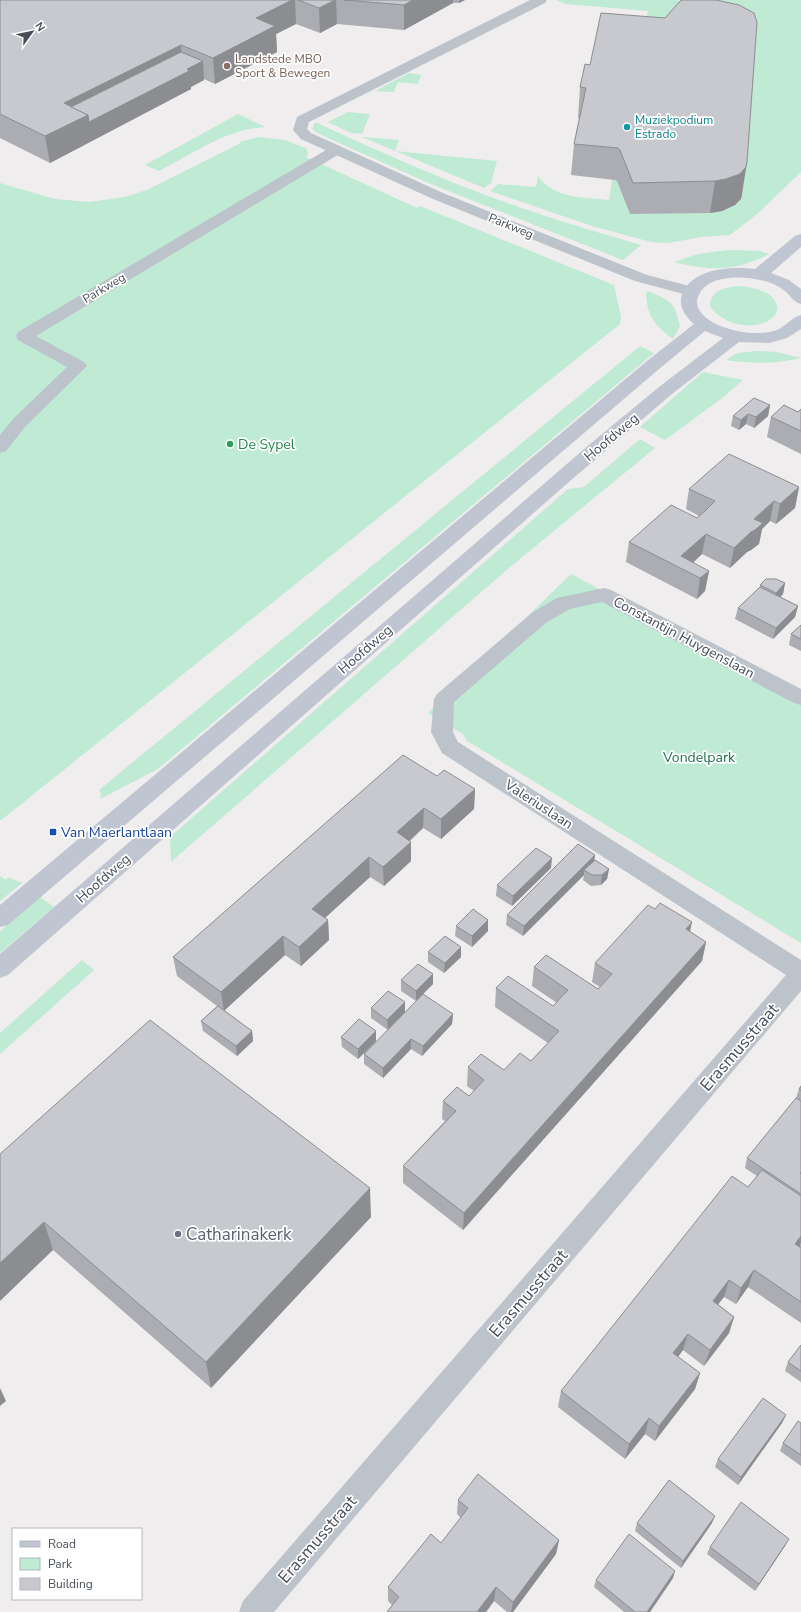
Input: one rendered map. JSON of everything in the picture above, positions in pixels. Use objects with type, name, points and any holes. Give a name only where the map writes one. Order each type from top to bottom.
[{"type":"main road","points":[[759,274],[801,239]]},
{"type":"main road","points":[[798,328],[756,338],[736,336],[718,331],[704,324],[693,314],[688,302],[690,291],[706,279],[730,273],[759,274],[779,280],[799,291]]},
{"type":"main road","name":"Hoofdweg","points":[[0,918],[653,365],[704,324]]},
{"type":"main road","name":"Hoofdweg","points":[[0,968],[338,672],[620,429],[701,362],[736,336]]},
{"type":"street","name":"Parkweg","points":[[540,0],[302,120],[300,130],[302,133],[336,150],[438,196],[641,278],[690,291]]},
{"type":"street","name":"Parkweg","points":[[0,448],[19,423],[78,366],[24,336],[336,150]]},
{"type":"street","name":"Constantijn Huygenslaan","points":[[564,603],[604,595],[801,698]]},
{"type":"street","name":"Valeriuslaan","points":[[564,603],[540,617],[444,699],[442,732],[450,747],[801,973]]},
{"type":"street","name":"Erasmusstraat","points":[[254,1612],[801,973]]},
{"type":"green space","points":[[556,0],[676,0],[684,2],[694,0],[801,0],[801,172],[757,214],[730,235],[701,237],[668,243],[651,242],[592,226],[490,191],[498,184],[536,187],[538,176],[545,184],[561,193],[570,196],[609,200],[612,179],[617,181],[630,214],[716,212],[735,205],[741,199],[753,52],[646,20],[648,11],[566,4]]},
{"type":"green space","points":[[409,73],[421,75],[418,84],[398,82],[394,92],[375,91]]},
{"type":"green space","points":[[348,112],[370,114],[362,134],[351,133],[328,122]]},
{"type":"green space","points":[[238,114],[265,127],[237,132],[223,137],[159,171],[145,165]]},
{"type":"green space","points":[[315,122],[454,183],[554,219],[641,245],[623,260],[426,182],[317,133],[312,129]]},
{"type":"green space","name":"De Sypel","points":[[258,137],[284,140],[306,148],[308,153],[306,157],[417,208],[420,206],[614,285],[621,317],[620,324],[0,821],[0,183],[55,199],[90,202],[124,197],[147,190],[241,143],[239,142]]},
{"type":"green space","points":[[362,137],[399,140],[395,151]]},
{"type":"green space","points":[[396,151],[497,161],[491,183],[484,188]]},
{"type":"green space","points":[[728,250],[760,251],[769,254],[757,260],[734,267],[699,267],[674,262],[698,254]]},
{"type":"green space","points":[[741,286],[763,291],[772,297],[775,301],[777,312],[771,319],[764,323],[755,325],[738,324],[722,317],[710,306],[711,300],[716,292],[725,288]]},
{"type":"green space","points":[[647,291],[666,299],[676,311],[680,326],[673,339],[656,324],[650,314],[646,296]]},
{"type":"green space","points":[[640,346],[654,353],[158,769],[100,799],[101,793],[99,790]]},
{"type":"green space","points":[[757,351],[777,352],[801,358],[764,363],[726,360],[737,353]]},
{"type":"green space","points":[[703,372],[743,380],[721,399],[665,440],[640,427]]},
{"type":"green space","points":[[640,439],[655,448],[510,567],[172,861],[171,860],[170,837],[568,489],[584,487]]},
{"type":"green space","name":"Vondelpark","points":[[571,574],[801,697],[801,943],[467,741],[463,734],[428,713]]},
{"type":"green space","points":[[0,876],[6,880],[8,877],[22,883],[0,901]]},
{"type":"green space","points":[[40,897],[54,907],[0,953],[0,931]]},
{"type":"green space","points":[[82,960],[94,970],[0,1054],[0,1033]]},
{"type":"building","points":[[0,0],[292,0],[256,18],[275,26],[213,58],[181,45],[64,103],[88,115],[45,136],[0,114]]},
{"type":"building","points":[[298,0],[335,0],[319,8]]},
{"type":"building","points":[[344,0],[413,0],[404,5]]},
{"type":"building","points":[[681,0],[716,0],[739,5],[754,13],[757,22],[746,167],[740,174],[715,181],[633,183],[618,148],[574,144],[586,88],[580,87],[585,64],[590,65],[601,13],[665,18]]},
{"type":"building","points":[[181,52],[203,61],[187,69],[189,71],[89,122],[88,115],[71,107]]},
{"type":"building","points":[[754,398],[770,405],[756,417],[748,414],[741,420],[733,416]]},
{"type":"building","points":[[784,405],[798,412],[801,409],[801,431],[771,417]]},
{"type":"building","points":[[729,454],[799,487],[780,504],[774,501],[754,519],[763,523],[734,548],[706,534],[681,556],[709,571],[700,578],[629,542],[671,505],[697,518],[715,501],[689,489]]},
{"type":"building","points":[[766,579],[776,579],[785,583],[776,593],[760,585]]},
{"type":"building","points":[[760,587],[798,606],[776,628],[738,608]]},
{"type":"building","points":[[801,625],[801,639],[791,634]]},
{"type":"building","points":[[403,755],[437,776],[444,770],[475,789],[441,819],[424,808],[397,832],[411,842],[383,867],[369,857],[312,909],[328,920],[299,947],[283,936],[221,992],[173,957]]},
{"type":"building","points":[[578,844],[595,855],[524,926],[507,915]]},
{"type":"building","points":[[536,848],[552,858],[513,896],[497,885]]},
{"type":"building","points":[[595,860],[609,869],[602,875],[592,875],[584,870]]},
{"type":"building","points":[[660,903],[692,922],[686,929],[706,942],[464,1213],[403,1166],[456,1111],[443,1101],[457,1087],[469,1096],[484,1080],[468,1067],[481,1054],[504,1070],[520,1053],[531,1061],[559,1031],[496,988],[508,976],[553,1006],[568,990],[534,967],[546,955],[598,989],[612,974],[595,963],[648,905],[655,909]]},
{"type":"building","points":[[473,909],[488,920],[472,936],[456,926]]},
{"type":"building","points":[[445,936],[461,947],[445,963],[428,952]]},
{"type":"building","points":[[418,964],[433,974],[416,991],[401,980]]},
{"type":"building","points":[[388,991],[405,1002],[387,1020],[371,1008]]},
{"type":"building","points":[[423,994],[453,1014],[423,1046],[411,1039],[383,1068],[364,1054]]},
{"type":"building","points":[[218,1006],[252,1031],[236,1046],[201,1021]]},
{"type":"building","points":[[359,1019],[376,1031],[358,1049],[341,1037]]},
{"type":"building","name":"Catharinakerk","points":[[150,1020],[370,1188],[206,1362],[44,1222],[0,1263],[0,1154]]},
{"type":"building","points":[[796,1098],[801,1101],[801,1194],[747,1158]]},
{"type":"building","points":[[762,1170],[801,1196],[801,1236],[795,1244],[801,1248],[801,1302],[754,1270],[741,1288],[729,1280],[713,1301],[734,1317],[710,1350],[688,1334],[673,1353],[700,1373],[659,1426],[649,1418],[629,1444],[561,1391],[732,1176],[748,1187]]},
{"type":"building","points":[[801,1345],[801,1371],[788,1362]]},
{"type":"building","points":[[763,1398],[786,1415],[741,1477],[718,1459]]},
{"type":"building","points":[[798,1421],[801,1423],[801,1455],[783,1443]]},
{"type":"building","points":[[478,1474],[559,1540],[513,1602],[496,1587],[477,1612],[387,1612],[399,1597],[388,1587],[431,1534],[441,1543],[468,1508],[458,1500]]},
{"type":"building","points":[[669,1480],[715,1516],[683,1561],[637,1523]]},
{"type":"building","points":[[741,1502],[789,1539],[759,1584],[710,1547]]},
{"type":"building","points":[[629,1534],[675,1571],[647,1612],[635,1612],[596,1580]]},
{"type":"place","name":"Landstede MBO Sport & Bewegen","points":[[227,66]]},
{"type":"place","name":"Muziekpodium Estrado","points":[[627,127]]},
{"type":"place","name":"De Sypel","points":[[230,444]]},
{"type":"place","name":"Van Maerlantlaan","points":[[53,832]]},
{"type":"place","name":"Catharinakerk","points":[[178,1234]]}]
